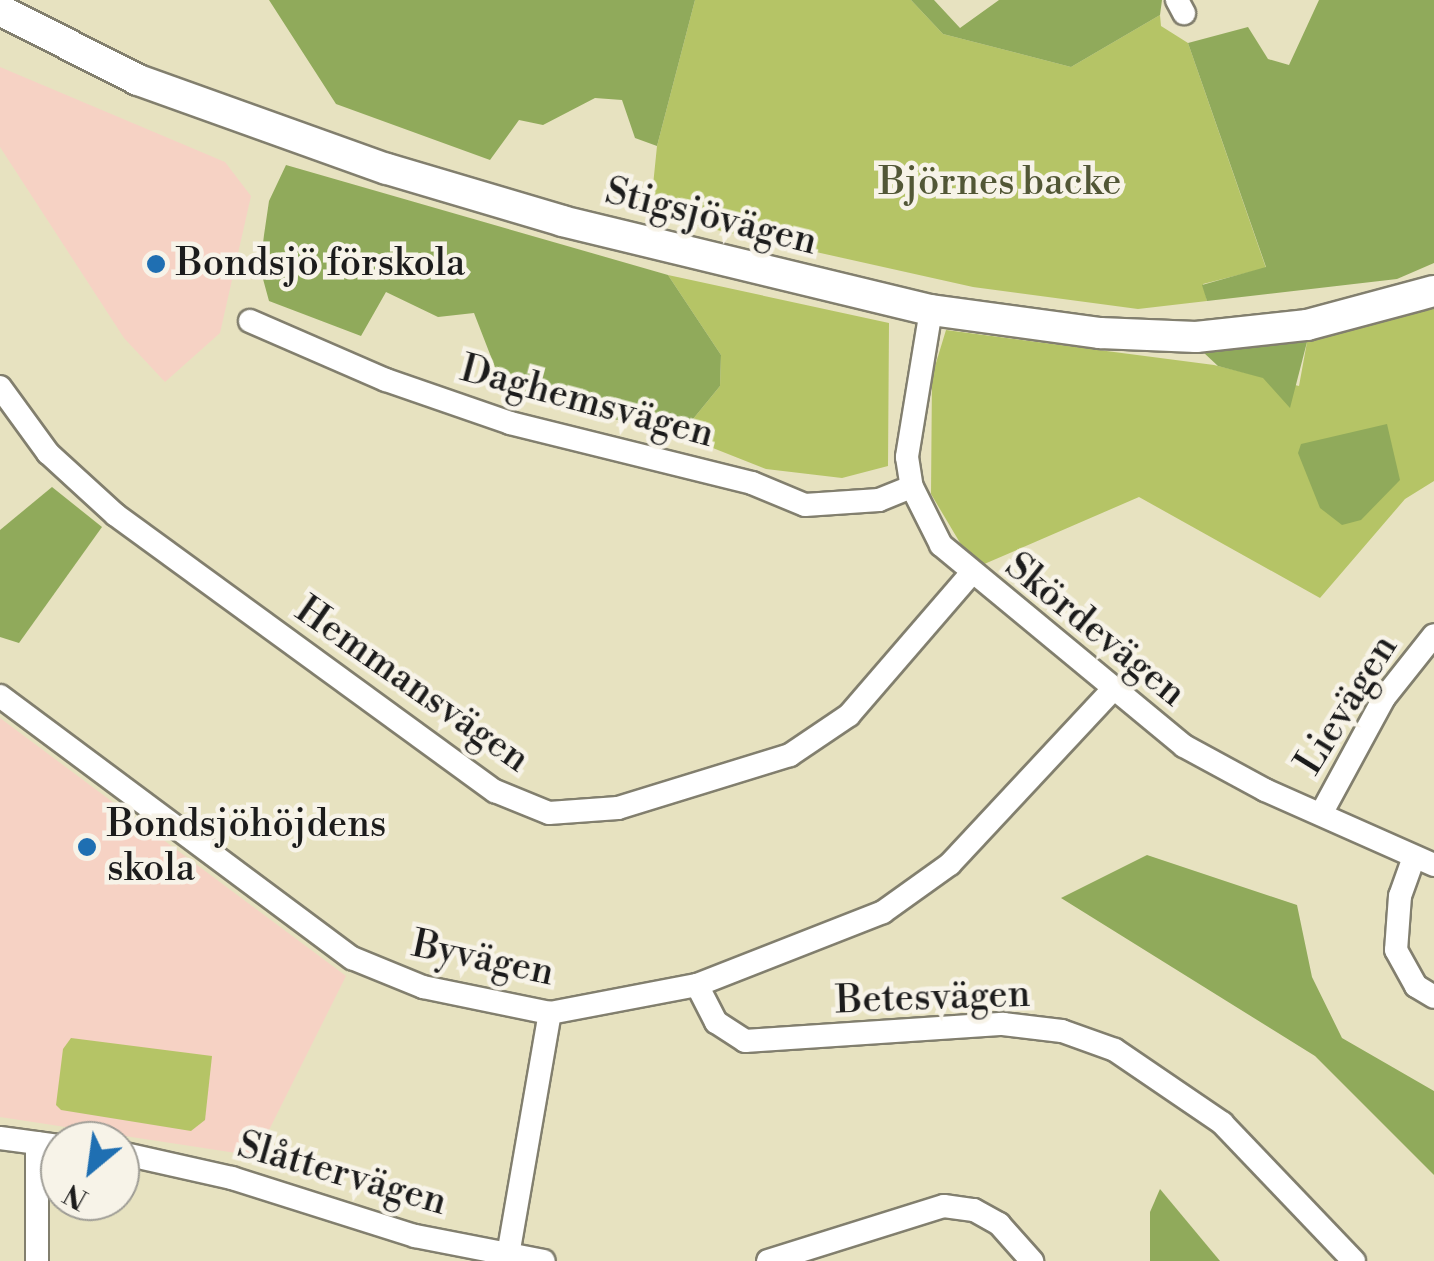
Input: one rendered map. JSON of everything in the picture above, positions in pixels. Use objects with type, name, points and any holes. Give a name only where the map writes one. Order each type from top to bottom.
[{"type":"main road","name":"Stigsjövägen","points":[[0,10],[138,80],[387,169],[562,222],[931,310],[1100,333],[1196,337],[1307,326],[1434,291]]},
{"type":"street","name":"Skördevägen","points":[[931,310],[908,424],[912,487],[941,546],[970,575],[1184,746],[1424,861]]},
{"type":"street","name":"Daghemsvägen","points":[[250,320],[386,380],[510,423],[752,482],[805,505],[879,500],[912,487]]},
{"type":"street","name":"Hemmansvägen","points":[[0,387],[48,453],[116,515],[495,791],[549,814],[618,808],[790,756],[849,715],[970,575]]},
{"type":"street","name":"Lievägen","points":[[1322,814],[1384,698],[1434,635]]},
{"type":"street","name":"Byvägen","points":[[0,696],[352,958],[442,992],[550,1013],[697,986],[846,930],[919,889],[985,830],[1113,689]]},
{"type":"street","points":[[1424,861],[1397,911],[1396,950],[1416,986],[1434,996]]},
{"type":"street","name":"Betesvägen","points":[[697,986],[716,1022],[745,1041],[1002,1024],[1062,1031],[1115,1050],[1222,1123],[1354,1261]]},
{"type":"street","points":[[507,1258],[550,1013]]},
{"type":"street","points":[[0,1138],[40,1143]]},
{"type":"street","name":"Slåttervägen","points":[[140,1157],[176,1163],[415,1236],[507,1258],[544,1261]]},
{"type":"street","points":[[768,1261],[944,1206],[974,1210],[999,1224],[1032,1261]]},
{"type":"street","points":[[38,1261],[42,1221]]},
{"type":"shaded area","name":"Bondsjö förskola","points":[[0,67],[225,162],[251,196],[220,333],[165,382],[124,338],[0,147]]},
{"type":"shaded area","name":"Bondsjöhöjdens skola","points":[[0,718],[346,976],[256,1156],[140,1138],[140,1121],[40,1123],[0,1117]]},
{"type":"green space","points":[[269,0],[695,0],[657,146],[635,138],[622,100],[595,98],[543,125],[519,120],[490,160],[336,104]]},
{"type":"green space","name":"Björnes backe","points":[[695,0],[911,0],[943,34],[1071,67],[1160,15],[1161,26],[1188,43],[1266,268],[1203,284],[1207,301],[1138,309],[973,287],[650,215],[657,146]]},
{"type":"green space","points":[[911,0],[934,0],[960,28],[999,0],[1162,0],[1160,15],[1071,67],[943,34]]},
{"type":"green space","points":[[1319,0],[1434,0],[1434,263],[1397,279],[1207,301],[1202,285],[1266,267],[1188,43],[1248,27],[1268,59],[1289,65]]},
{"type":"green space","points":[[286,165],[668,275],[721,355],[720,386],[680,435],[505,393],[474,313],[438,317],[386,292],[361,336],[269,301],[260,268],[264,235],[269,201]]},
{"type":"green space","points":[[668,275],[889,323],[888,466],[842,478],[766,469],[680,435],[720,386],[721,355]]},
{"type":"green space","points":[[1434,300],[1434,481],[1405,499],[1320,598],[1139,497],[975,568],[931,494],[932,376],[946,330],[1214,365],[1299,386],[1307,342]]},
{"type":"green space","points":[[1307,342],[1290,408],[1263,378],[1218,366],[1203,352]]},
{"type":"green space","points":[[1387,424],[1400,480],[1361,520],[1342,525],[1320,508],[1298,453],[1301,444]]},
{"type":"green space","points":[[52,487],[102,527],[19,643],[0,637],[0,530]]},
{"type":"green space","points":[[1147,855],[1297,905],[1312,977],[1342,1038],[1434,1091],[1434,1175],[1315,1056],[1061,898]]},
{"type":"green space","points":[[71,1038],[212,1056],[205,1120],[191,1131],[61,1110],[56,1105],[63,1049]]},
{"type":"green space","points":[[1160,1189],[1220,1261],[1150,1261],[1150,1212]]},
{"type":"place","name":"Bondsjö förskola","points":[[156,264]]},
{"type":"place","name":"Bondsjöhöjdens skola","points":[[87,847]]}]
